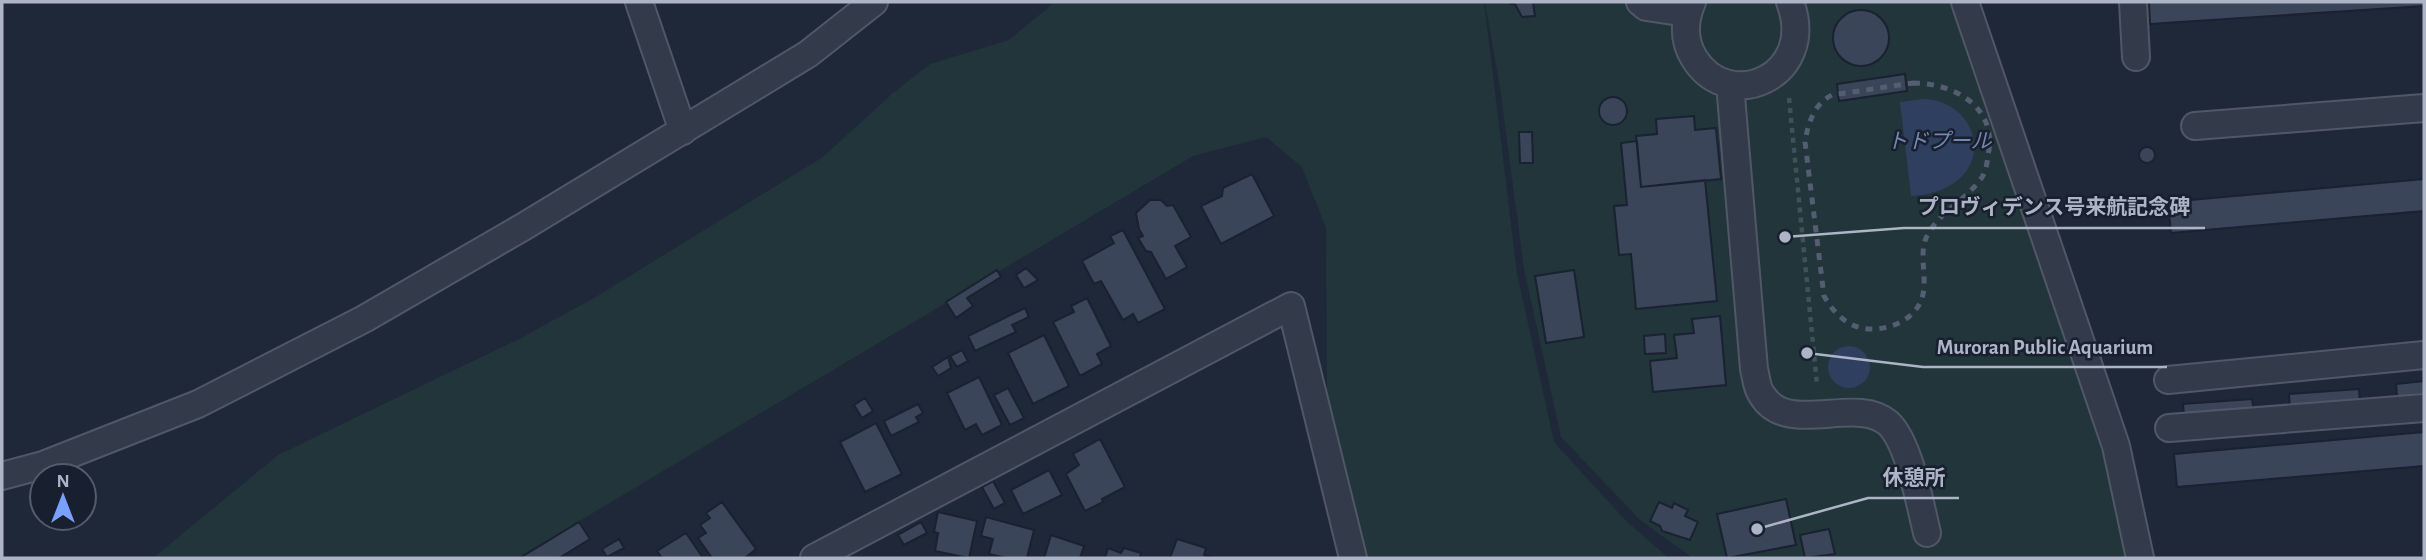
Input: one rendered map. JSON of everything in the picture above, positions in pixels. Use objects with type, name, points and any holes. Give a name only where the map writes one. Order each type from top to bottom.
[{"type":"street","points":[[639,2],[683,131]]},
{"type":"street","points":[[2,476],[43,465],[198,404],[364,319],[808,54],[874,2]]},
{"type":"street","points":[[1640,2],[1646,6],[1690,8],[1685,32],[1689,50],[1698,66],[1713,78],[1730,84],[1747,85],[1764,80],[1786,62],[1796,39],[1797,20],[1790,2]]},
{"type":"street","points":[[1965,2],[2116,446],[2140,558]]},
{"type":"street","points":[[2133,2],[2136,57]]},
{"type":"street","points":[[1730,84],[1754,369],[1762,395],[1777,410],[1798,416],[1863,414],[1886,421],[1899,436],[1906,455],[1927,533]]},
{"type":"street","points":[[2195,126],[2424,108]]},
{"type":"street","points":[[831,556],[1291,306],[1353,558]]},
{"type":"street","points":[[2168,380],[2424,355]]},
{"type":"street","points":[[2169,428],[2424,408]]},
{"type":"path","points":[[1786,62],[1820,414]]},
{"type":"green space","points":[[1055,2],[1484,2],[1517,273],[1554,442],[1626,521],[1669,558],[1366,558],[1327,393],[1326,228],[1302,167],[1266,137],[1193,156],[517,558],[153,558],[278,455],[519,339],[594,298],[823,157],[894,92],[930,64],[1009,40]]},
{"type":"green space","points":[[1485,2],[1952,2],[2105,454],[2127,558],[1693,558],[1640,520],[1561,437],[1524,269],[1500,88]]},
{"type":"water","name":"トドプール","points":[[1923,99],[1939,101],[1952,107],[1963,117],[1974,141],[1973,155],[1968,168],[1953,184],[1936,192],[1911,196],[1900,102]]},
{"type":"water","points":[[1849,346],[1864,352],[1870,367],[1864,382],[1849,388],[1834,382],[1828,367],[1834,352]]},
{"type":"building","points":[[1510,2],[1533,2],[1535,16],[1522,17],[1515,4]]},
{"type":"building","points":[[2149,2],[2424,2],[2424,6],[2150,24]]},
{"type":"building","points":[[1855,10],[1867,10],[1877,14],[1885,22],[1889,38],[1885,54],[1877,62],[1867,66],[1855,66],[1845,62],[1837,54],[1833,44],[1833,32],[1837,22],[1845,14]]},
{"type":"building","points":[[1905,74],[1907,91],[1839,101],[1837,84]]},
{"type":"building","points":[[1613,97],[1623,101],[1627,111],[1623,121],[1613,125],[1603,121],[1599,111],[1603,101]]},
{"type":"building","points":[[1694,116],[1695,130],[1716,128],[1721,179],[1641,187],[1636,136],[1657,134],[1656,119]]},
{"type":"building","points":[[1519,132],[1532,132],[1533,163],[1520,163]]},
{"type":"building","points":[[1637,141],[1641,187],[1705,180],[1717,301],[1636,309],[1631,254],[1619,255],[1614,206],[1627,205],[1621,143]]},
{"type":"building","points":[[2144,147],[2150,147],[2155,155],[2153,161],[2144,163],[2139,158],[2139,152]]},
{"type":"building","points":[[1252,174],[1274,216],[1221,244],[1201,206],[1222,196],[1223,188]]},
{"type":"building","points":[[2424,179],[2424,211],[2171,233],[2168,202]]},
{"type":"building","points":[[1150,200],[1161,200],[1167,206],[1173,205],[1191,237],[1175,246],[1187,267],[1166,279],[1151,252],[1146,251],[1138,238],[1143,236],[1136,213]]},
{"type":"building","points":[[1123,230],[1165,309],[1138,323],[1133,314],[1123,320],[1101,281],[1094,284],[1082,261],[1114,243],[1110,236]]},
{"type":"building","points":[[1026,268],[1038,280],[1024,288],[1016,275]]},
{"type":"building","points":[[997,270],[1001,277],[967,298],[973,306],[956,318],[946,302]]},
{"type":"building","points":[[1574,270],[1584,337],[1546,343],[1535,276]]},
{"type":"building","points":[[1087,298],[1111,346],[1097,354],[1102,364],[1080,376],[1053,322],[1074,312],[1071,306]]},
{"type":"building","points":[[1025,308],[1029,317],[1012,325],[1016,332],[975,351],[968,336]]},
{"type":"building","points":[[1720,316],[1726,385],[1653,392],[1650,361],[1677,358],[1674,335],[1694,333],[1692,319]]},
{"type":"building","points":[[1665,334],[1666,353],[1645,354],[1644,336]]},
{"type":"building","points":[[1044,335],[1069,386],[1033,404],[1008,353]]},
{"type":"building","points":[[962,350],[968,361],[957,367],[950,356]]},
{"type":"building","points":[[948,357],[951,368],[938,376],[932,367]]},
{"type":"building","points":[[979,377],[1002,425],[982,435],[976,424],[965,430],[947,393]]},
{"type":"building","points":[[2424,381],[2424,394],[2397,397],[2396,384]]},
{"type":"building","points":[[1008,388],[1024,418],[1010,425],[994,395]]},
{"type":"building","points":[[2359,389],[2360,404],[2290,410],[2289,394]]},
{"type":"building","points":[[865,398],[873,411],[862,418],[854,405]]},
{"type":"building","points":[[2252,399],[2254,410],[2184,416],[2183,404]]},
{"type":"building","points":[[918,404],[923,413],[916,417],[919,422],[891,436],[884,421]]},
{"type":"building","points":[[876,423],[902,474],[865,492],[840,442]]},
{"type":"building","points":[[2424,432],[2424,466],[2177,487],[2174,454]]},
{"type":"building","points":[[1100,439],[1125,487],[1085,511],[1066,474],[1079,465],[1073,454]]},
{"type":"building","points":[[1049,470],[1062,495],[1023,514],[1011,490]]},
{"type":"building","points":[[993,481],[1005,503],[994,509],[982,487]]},
{"type":"building","points":[[1786,499],[1796,545],[1727,558],[1717,514]]},
{"type":"building","points":[[722,502],[756,549],[745,558],[712,558],[698,538],[706,533],[700,525],[710,518],[706,513]]},
{"type":"building","points":[[1659,502],[1672,508],[1674,503],[1688,510],[1685,516],[1698,522],[1690,540],[1662,531],[1660,526],[1650,521]]},
{"type":"building","points":[[938,512],[977,521],[969,558],[935,551],[938,533],[934,532]]},
{"type":"building","points":[[986,517],[1034,530],[1027,558],[1006,558],[989,554],[993,539],[981,536]]},
{"type":"building","points":[[579,522],[590,539],[559,558],[520,558]]},
{"type":"building","points":[[921,522],[927,533],[904,545],[898,535]]},
{"type":"building","points":[[1829,529],[1835,554],[1805,558],[1800,535]]},
{"type":"building","points":[[686,533],[703,558],[662,558],[657,551]]},
{"type":"building","points":[[1051,535],[1084,546],[1080,558],[1044,558]]},
{"type":"building","points":[[619,539],[624,548],[607,557],[602,549]]},
{"type":"building","points":[[1177,539],[1206,548],[1204,555],[1213,558],[1170,558]]},
{"type":"building","points":[[1108,548],[1121,553],[1124,548],[1141,553],[1140,558],[1105,558]]},
{"type":"railway","points":[[1913,83],[1956,92],[1978,109],[1989,134],[1986,166],[1974,188],[1937,221],[1926,238],[1923,250],[1923,295],[1915,311],[1892,326],[1865,329],[1844,320],[1824,296],[1806,135],[1816,109],[1832,95],[1913,83]]},
{"type":"place","name":"プロヴィデンス号来航記念碑","points":[[1785,237]]},
{"type":"place","name":"Muroran Public Aquarium","points":[[1807,353]]},
{"type":"place","name":"休憩所","points":[[1757,529]]}]
